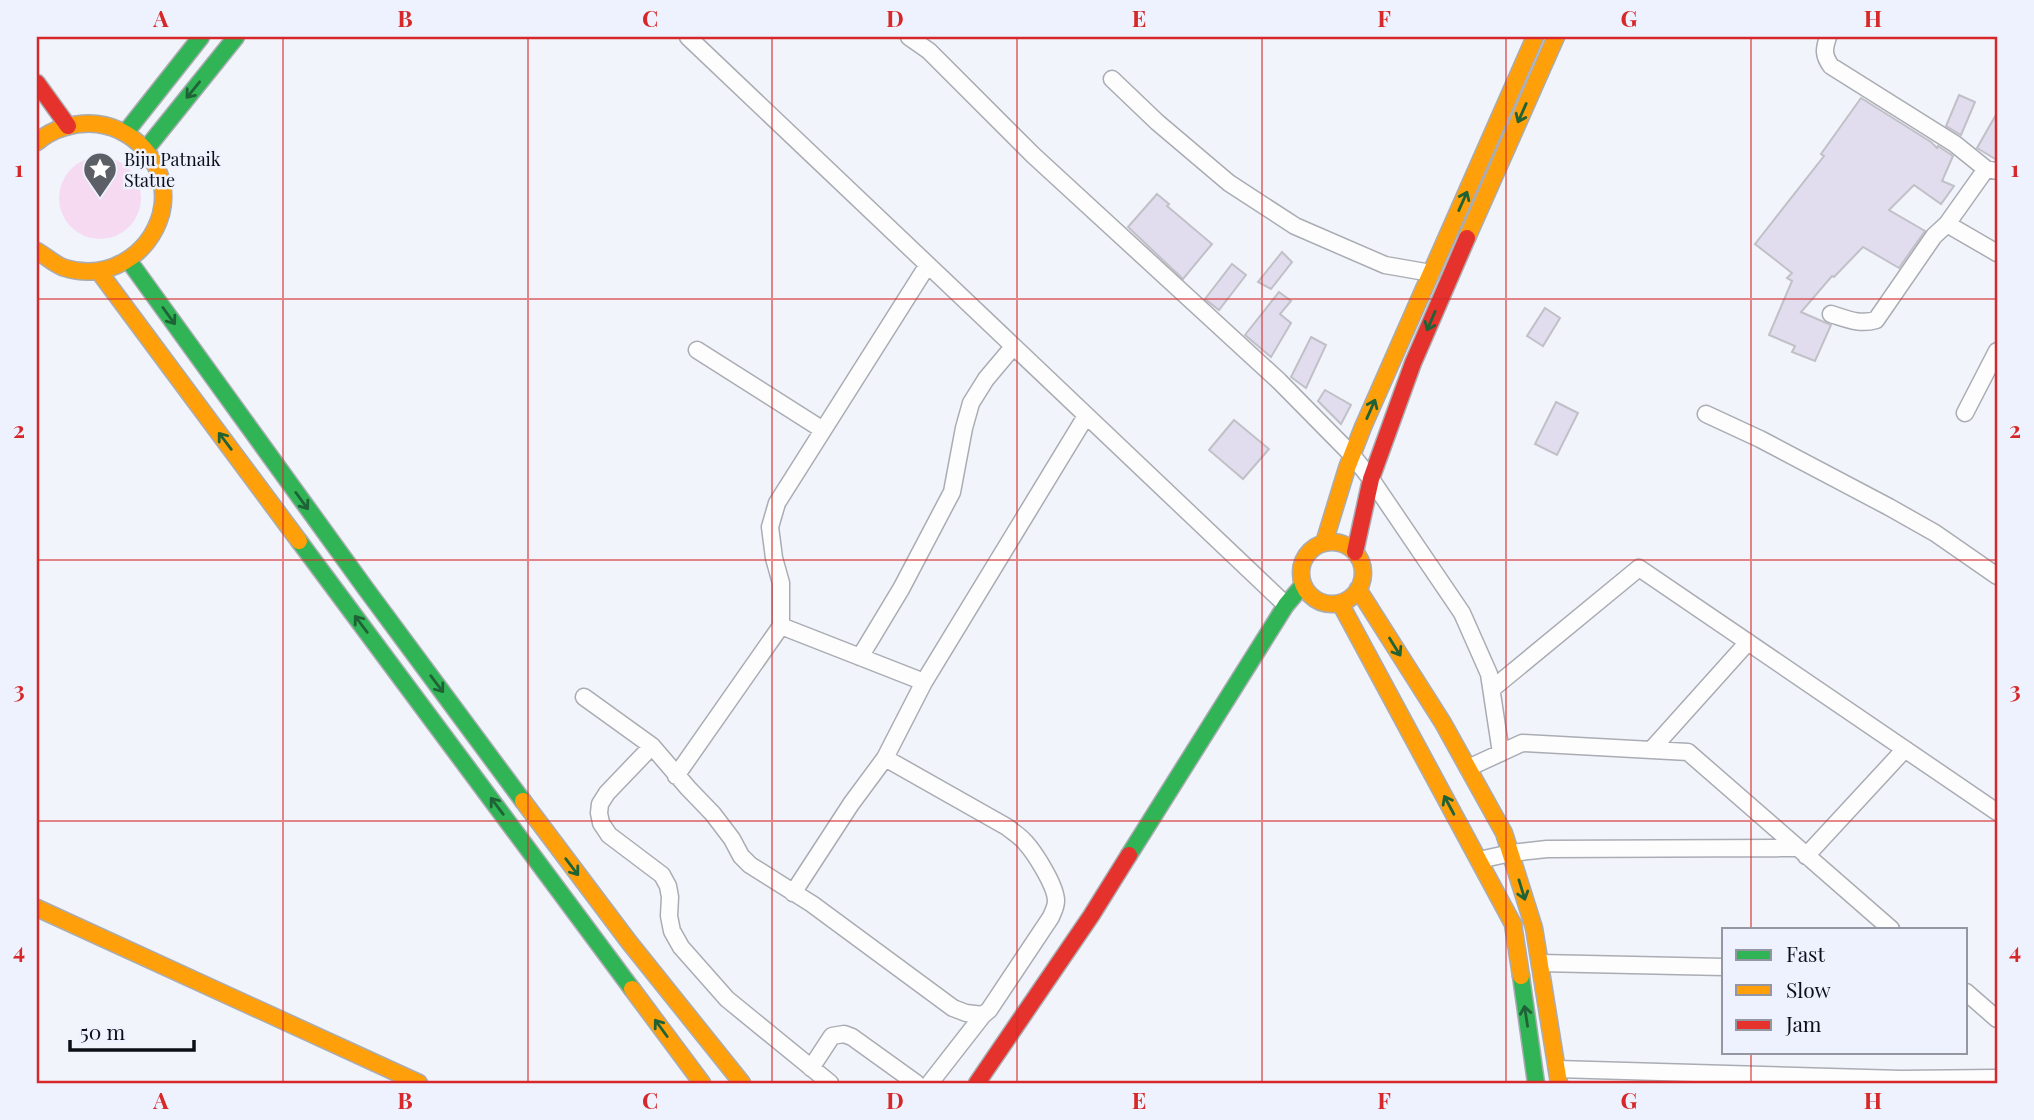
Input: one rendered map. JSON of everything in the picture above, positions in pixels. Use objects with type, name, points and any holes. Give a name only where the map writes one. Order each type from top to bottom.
[{"type":"street","points":[[126,132],[201,37]]},
{"type":"street","points":[[146,149],[236,37]]},
{"type":"street","points":[[688,37],[1286,605]]},
{"type":"street","points":[[909,37],[929,51],[1033,155],[1279,381],[1352,455],[1462,613],[1489,674],[1501,753]]},
{"type":"street","points":[[929,51],[939,37]]},
{"type":"street","points":[[1828,37],[1824,50],[1831,66],[1992,170],[1934,236],[1876,320],[1856,322],[1831,314]]},
{"type":"street","points":[[1324,543],[1352,455],[1532,43]]},
{"type":"street","points":[[1355,552],[1371,479],[1413,363],[1553,44]]},
{"type":"street","points":[[1112,79],[1157,122],[1229,183],[1295,226],[1385,265],[1431,273]]},
{"type":"street","points":[[37,83],[68,126]]},
{"type":"street","points":[[38,137],[88,122],[126,132],[146,149],[159,171],[164,196],[160,221],[148,244],[129,261],[100,273],[85,273],[40,260]]},
{"type":"street","points":[[1947,224],[1997,253]]},
{"type":"street","points":[[129,261],[472,733],[629,943],[742,1083]]},
{"type":"street","points":[[676,776],[781,626],[781,583],[770,527],[777,503],[927,265]]},
{"type":"street","points":[[100,273],[702,1083]]},
{"type":"street","points":[[860,657],[901,589],[952,492],[971,403],[986,379],[1013,347]]},
{"type":"street","points":[[697,350],[823,430]]},
{"type":"street","points":[[1965,413],[1997,351]]},
{"type":"street","points":[[1706,414],[1888,506],[1935,533],[1997,576]]},
{"type":"street","points":[[793,893],[851,804],[886,758],[924,682],[1086,416]]},
{"type":"street","points":[[1324,543],[1342,543],[1355,552],[1359,559],[1363,574],[1358,589],[1340,603],[1322,602],[1314,598],[1303,584],[1300,574],[1306,554],[1324,543]]},
{"type":"street","points":[[1492,690],[1639,568],[1997,812]]},
{"type":"street","points":[[977,1083],[1091,916],[1286,605],[1303,584]]},
{"type":"street","points":[[1358,589],[1443,723],[1504,833],[1534,928],[1558,1076],[1997,1078]]},
{"type":"street","points":[[1340,603],[1513,924],[1536,1083]]},
{"type":"street","points":[[781,626],[924,682]]},
{"type":"street","points":[[1651,750],[1748,642]]},
{"type":"street","points":[[584,697],[652,746],[676,776],[713,814],[732,839],[740,856],[750,865],[812,904],[953,1008],[984,1015]]},
{"type":"street","points":[[1468,768],[1522,743],[1688,752],[1890,928]]},
{"type":"street","points":[[652,746],[607,793],[600,804],[601,823],[609,835],[662,875],[670,897],[669,916],[672,931],[681,947],[727,999],[830,1083]]},
{"type":"street","points":[[1479,860],[1547,849],[1801,852],[1905,749]]},
{"type":"street","points":[[886,758],[1007,827],[1024,841],[1055,890],[1055,908],[1051,917],[989,1010],[930,1083]]},
{"type":"street","points":[[37,908],[419,1083]]},
{"type":"street","points":[[1540,963],[1722,967]]},
{"type":"street","points":[[1968,994],[1997,1019]]},
{"type":"street","points":[[811,1068],[832,1036],[844,1034],[916,1083]]},
{"type":"shaded area","points":[[92,157],[108,157],[123,164],[134,175],[141,190],[138,214],[129,227],[108,239],[92,239],[77,232],[66,221],[59,206],[59,190],[66,175],[77,164]]},
{"type":"building","points":[[1959,95],[1975,102],[1961,135],[1946,126]]},
{"type":"building","points":[[1861,98],[1953,156],[1942,181],[1954,186],[1941,204],[1914,185],[1889,210],[1925,231],[1899,268],[1863,247],[1832,276],[1801,312],[1831,325],[1815,361],[1792,352],[1795,346],[1769,335],[1792,281],[1787,278],[1792,273],[1755,244],[1824,156],[1821,154]]},
{"type":"building","points":[[1997,113],[1997,160],[1977,148]]},
{"type":"building","points":[[1157,194],[1169,204],[1167,206],[1212,244],[1183,279],[1128,227]]},
{"type":"building","points":[[1282,252],[1292,262],[1271,289],[1258,282]]},
{"type":"building","points":[[1232,264],[1246,275],[1219,310],[1205,299]]},
{"type":"building","points":[[1279,292],[1291,301],[1280,314],[1291,323],[1271,357],[1245,335]]},
{"type":"building","points":[[1545,308],[1560,318],[1543,346],[1527,336]]},
{"type":"building","points":[[1311,337],[1326,345],[1306,388],[1291,377]]},
{"type":"building","points":[[1325,390],[1351,405],[1341,424],[1318,401]]},
{"type":"building","points":[[1556,402],[1578,413],[1557,455],[1535,444]]},
{"type":"building","points":[[1234,420],[1269,449],[1243,479],[1209,450]]},
{"type":"traffic: fast","points":[[126,132],[201,37]]},
{"type":"traffic: fast","points":[[146,149],[236,37]]},
{"type":"traffic: fast","points":[[129,261],[523,801]]},
{"type":"traffic: fast","points":[[299,541],[632,989]]},
{"type":"traffic: fast","points":[[1129,855],[1286,605],[1303,585]]},
{"type":"traffic: fast","points":[[1521,976],[1536,1083]]},
{"type":"traffic: slow","points":[[1324,543],[1347,468],[1363,427],[1535,37]]},
{"type":"traffic: slow","points":[[1467,238],[1556,37]]},
{"type":"traffic: slow","points":[[37,142],[57,130],[81,124],[97,124],[127,134],[149,155],[157,168],[163,198],[161,214],[147,242],[124,262],[111,268],[96,271],[65,268],[37,251]]},
{"type":"traffic: slow","points":[[100,273],[299,541]]},
{"type":"traffic: slow","points":[[1332,542],[1344,544],[1354,551],[1361,561],[1363,573],[1361,585],[1354,595],[1344,602],[1332,604],[1320,602],[1310,595],[1303,585],[1301,573],[1303,561],[1310,551],[1320,544],[1332,542]]},
{"type":"traffic: slow","points":[[1358,589],[1443,723],[1504,833],[1534,928],[1559,1083]]},
{"type":"traffic: slow","points":[[1340,603],[1513,924],[1521,976]]},
{"type":"traffic: slow","points":[[523,801],[629,942],[742,1083]]},
{"type":"traffic: slow","points":[[37,908],[419,1083]]},
{"type":"traffic: slow","points":[[632,989],[702,1083]]},
{"type":"traffic: jam","points":[[37,83],[68,126]]},
{"type":"traffic: jam","points":[[1355,552],[1371,479],[1413,363],[1467,238]]},
{"type":"traffic: jam","points":[[977,1083],[1091,916],[1129,855]]},
{"type":"place","name":"Biju Patnaik Statue","points":[[100,199]]}]
